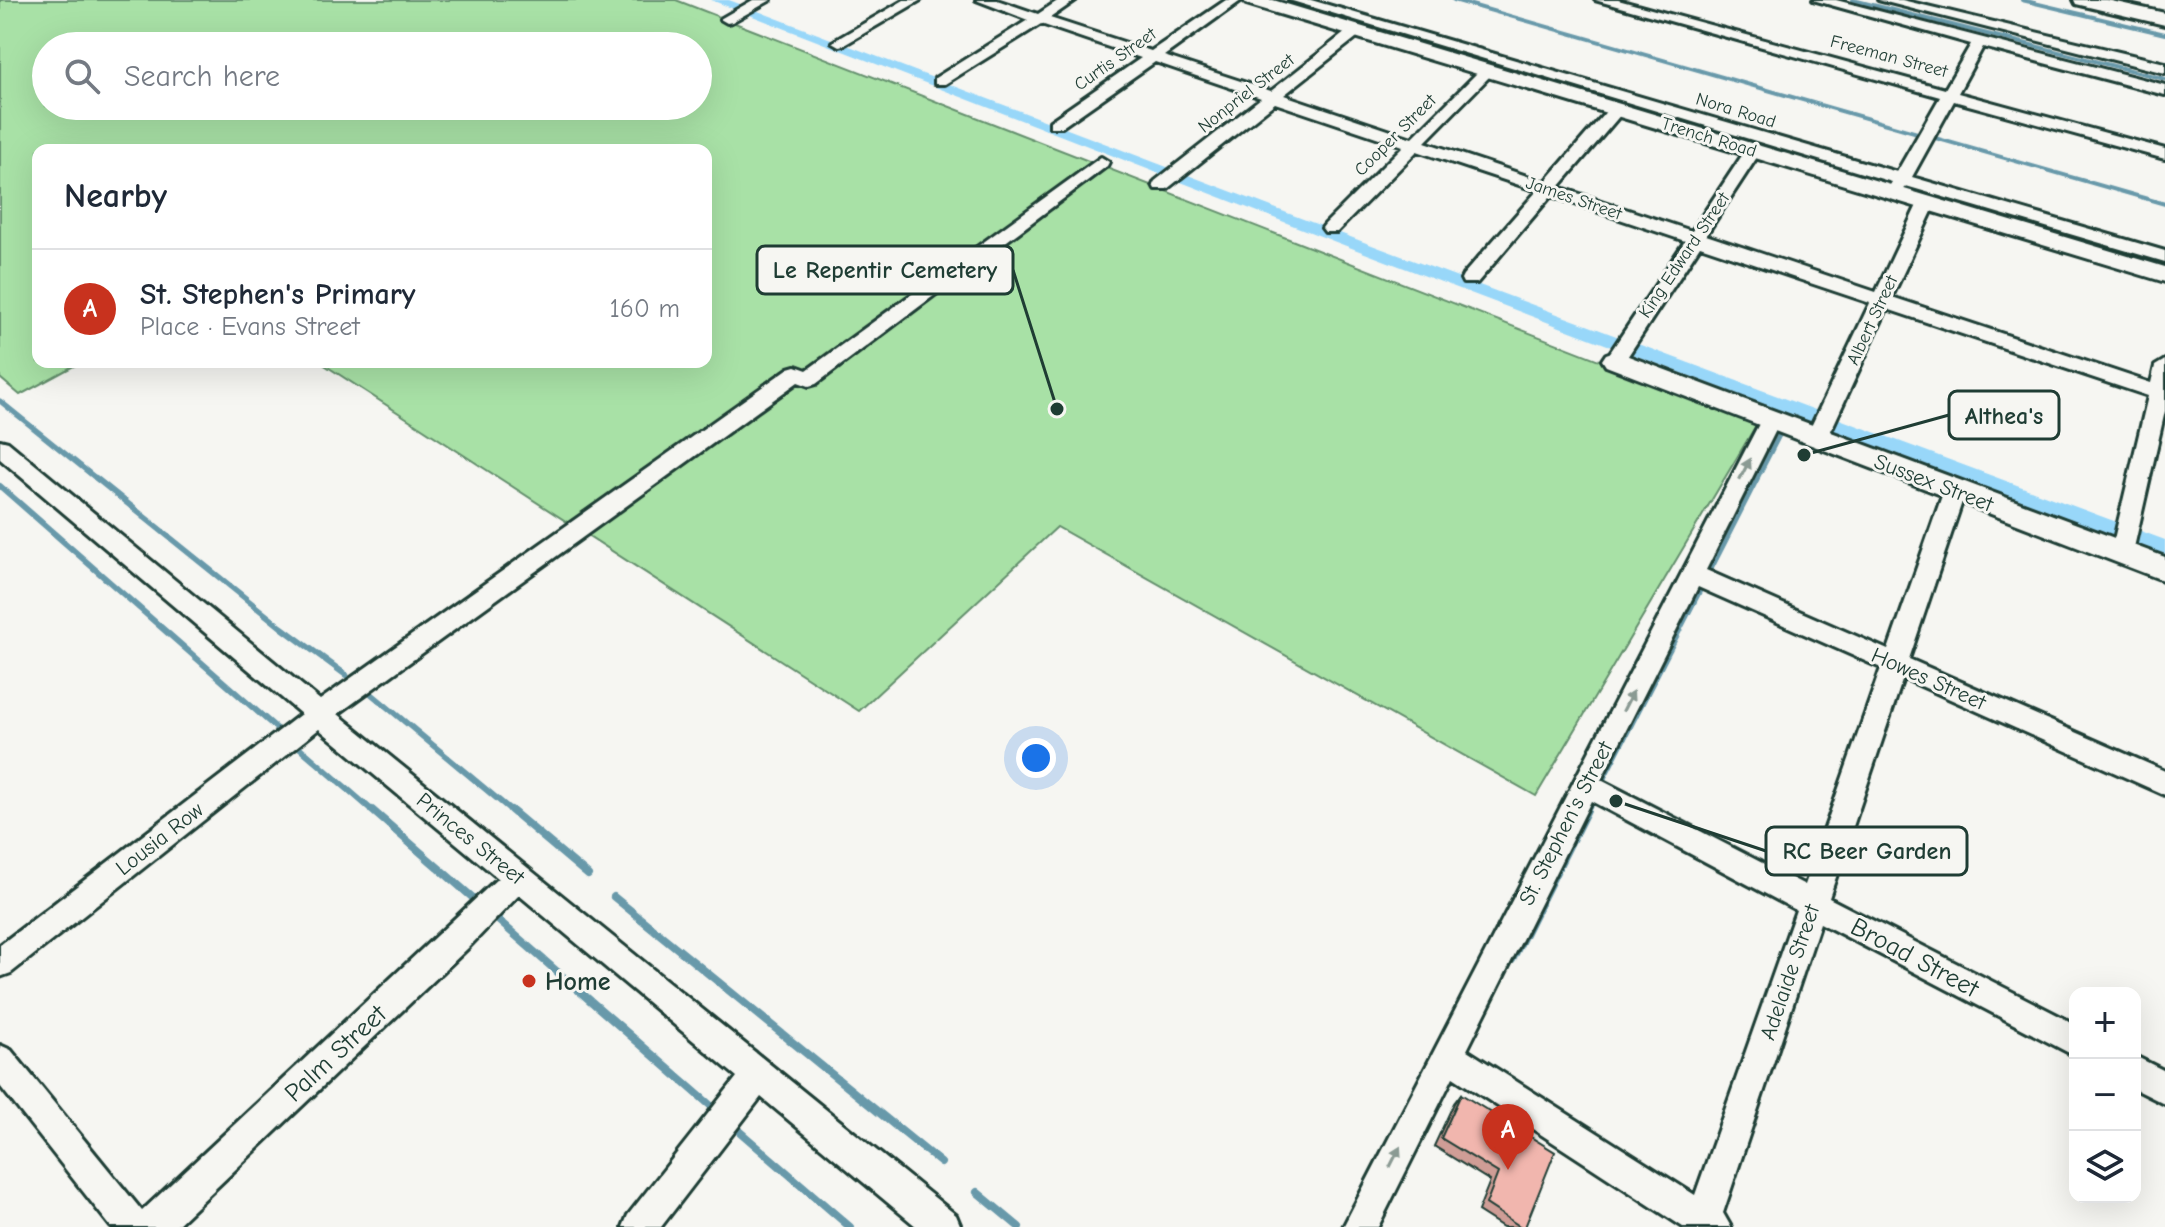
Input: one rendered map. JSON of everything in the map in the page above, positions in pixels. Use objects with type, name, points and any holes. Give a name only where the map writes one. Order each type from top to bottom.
[{"type":"street","points":[[735,14],[764,0]]},
{"type":"street","points":[[839,42],[914,0]]},
{"type":"street","name":"James Street","points":[[983,0],[2163,394]]},
{"type":"street","points":[[940,81],[1069,0]]},
{"type":"street","name":"Curtis Street","points":[[1056,124],[1235,0]]},
{"type":"street","name":"Trench Road","points":[[1253,0],[1307,5],[1356,31],[1753,151],[1898,186],[1927,203],[2165,275]]},
{"type":"street","name":"Freeman Street","points":[[1602,0],[1948,92],[2165,154]]},
{"type":"street","points":[[1820,0],[2165,90]]},
{"type":"street","points":[[1885,0],[2165,68]]},
{"type":"street","points":[[2083,0],[2165,19]]},
{"type":"street","name":"Nora Road","points":[[1307,5],[1898,186],[2165,257]]},
{"type":"street","name":"Nonpriel Street","points":[[1161,185],[1356,31]]},
{"type":"street","points":[[1898,186],[1948,92],[1979,42]]},
{"type":"street","name":"Cooper Street","points":[[1331,228],[1487,71]]},
{"type":"street","points":[[1470,279],[1616,110]]},
{"type":"street","name":"King Edward Street","points":[[1622,349],[1753,151]]},
{"type":"street","name":"Lousia Row","points":[[0,963],[312,719],[796,373],[809,379],[1101,162]]},
{"type":"street","name":"Albert Street","points":[[1822,426],[1927,203]]},
{"type":"street","name":"Sussex Street","points":[[1622,349],[1771,420],[1822,426],[1955,490],[2125,539],[2165,569]]},
{"type":"street","points":[[2125,539],[2163,394],[2165,366]]},
{"type":"street","name":"St. Stephen's Street","points":[[1360,1227],[1771,420]]},
{"type":"street","name":"Princes Street","points":[[0,447],[312,719],[751,1086],[944,1227]]},
{"type":"street","name":"Adelaide Street","points":[[1707,1225],[1955,490]]},
{"type":"street","name":"Howes Street","points":[[1692,574],[2165,783]]},
{"type":"street","name":"Broad Street","points":[[1585,785],[2069,1038]]},
{"type":"street","name":"Palm Street","points":[[150,1227],[458,938],[510,885]]},
{"type":"street","points":[[1447,1055],[1707,1225]]},
{"type":"street","points":[[0,1061],[133,1227]]},
{"type":"street","points":[[2141,1075],[2165,1088]]},
{"type":"street","points":[[640,1227],[751,1086]]},
{"type":"green space","points":[[0,0],[676,0],[1758,422],[1536,796],[1057,527],[859,711],[329,368],[712,368],[712,144],[32,144],[32,368],[70,368],[20,395],[0,378]]},
{"type":"building","points":[[1461,1094],[1555,1152],[1525,1227],[1486,1204],[1498,1173],[1441,1138]]},
{"type":"waterway","points":[[717,0],[1347,241],[2165,548]]},
{"type":"waterway","points":[[1454,0],[2165,204]]},
{"type":"waterway","points":[[1853,0],[2165,79]]},
{"type":"waterway","points":[[2022,0],[2165,34]]},
{"type":"waterway","points":[[0,401],[98,480]]},
{"type":"waterway","points":[[1756,480],[1793,408]]},
{"type":"waterway","points":[[96,478],[281,627],[346,675]]},
{"type":"waterway","points":[[1600,785],[1757,478]]},
{"type":"waterway","points":[[0,486],[283,734]]},
{"type":"waterway","points":[[368,691],[513,812]]},
{"type":"waterway","points":[[292,741],[374,812]]},
{"type":"waterway","points":[[1586,812],[1595,795]]},
{"type":"waterway","points":[[372,810],[480,904]]},
{"type":"waterway","points":[[511,810],[588,875]]},
{"type":"waterway","points":[[1512,960],[1586,812]]},
{"type":"waterway","points":[[614,897],[941,1163]]},
{"type":"waterway","points":[[491,914],[718,1112]]},
{"type":"waterway","points":[[732,1125],[850,1227]]},
{"type":"waterway","points":[[977,1192],[1019,1227]]},
{"type":"place","name":"Le Repentir Cemetery","points":[[1057,409]]},
{"type":"place","name":"Althea's","points":[[1804,455]]},
{"type":"place","name":"RC Beer Garden","points":[[1616,801]]},
{"type":"place","name":"Home","points":[[529,981]]},
{"type":"place","name":"St. Stephen's Primary","points":[[1508,1170]]}]
